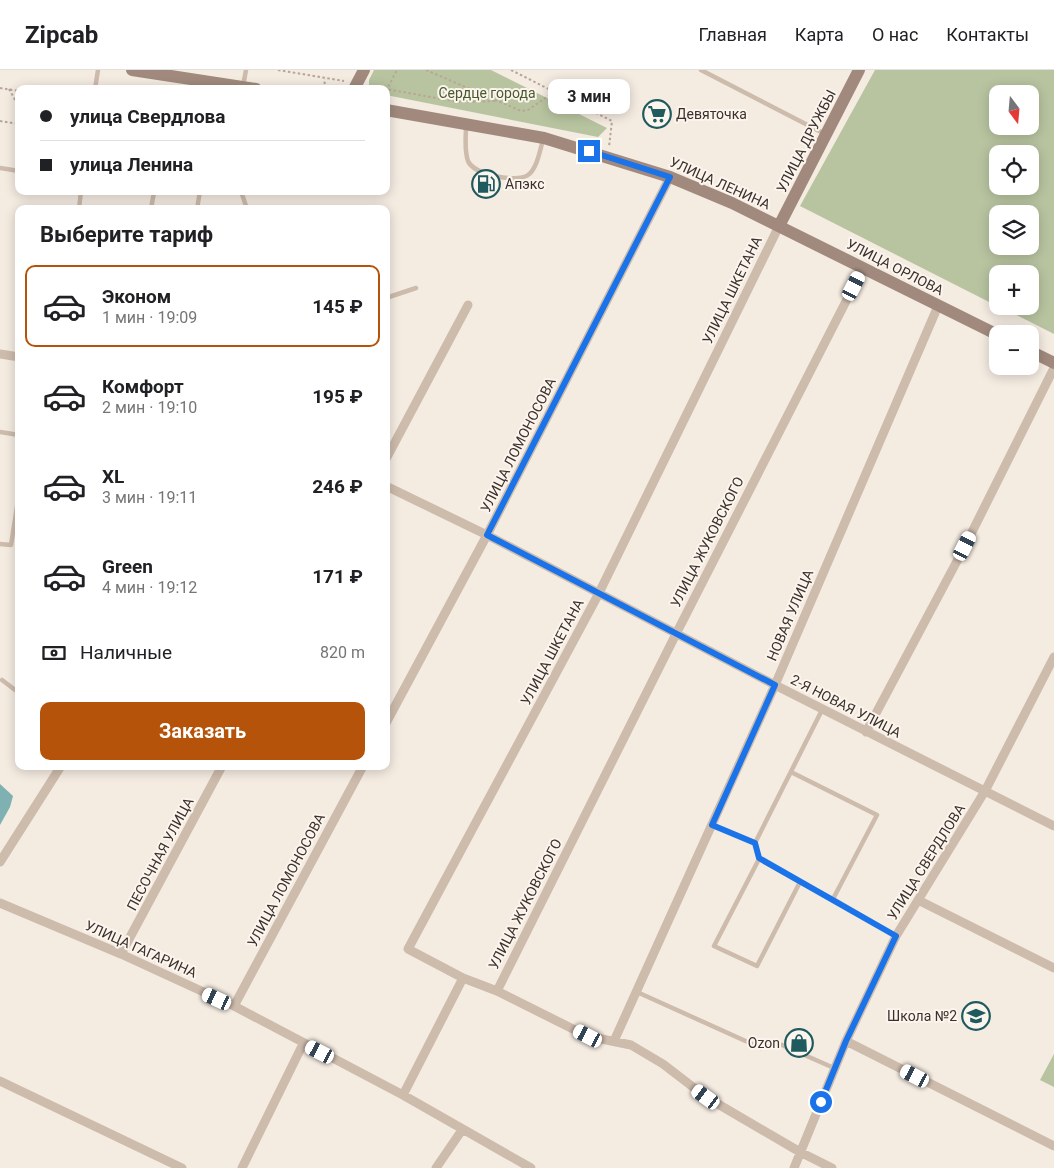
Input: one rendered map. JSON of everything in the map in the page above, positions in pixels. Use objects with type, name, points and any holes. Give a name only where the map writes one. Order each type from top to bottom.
[{"type":"street","points":[[133,70],[212,85]]},
{"type":"street","points":[[356,85],[364,70]]},
{"type":"street","name":"УЛИЦА ДРУЖБЫ","points":[[779,226],[859,70]]},
{"type":"street","name":"УЛИЦА ЛЕНИНА","points":[[390,111],[544,138],[670,177],[716,196],[779,226]]},
{"type":"street","name":"УЛИЦА ЛОМОНОСОВА","points":[[390,716],[487,535],[670,177]]},
{"type":"street","name":"УЛИЦА ОРЛОВА","points":[[779,226],[989,331]]},
{"type":"street","name":"УЛИЦА ШКЕТАНА","points":[[463,978],[408,949],[598,595],[779,226]]},
{"type":"street","name":"УЛИЦА ЖУКОВСКОГО","points":[[497,991],[676,634],[863,268]]},
{"type":"street","points":[[390,451],[468,305]]},
{"type":"street","name":"НОВАЯ УЛИЦА","points":[[614,1041],[775,685],[938,306]]},
{"type":"street","points":[[0,354],[15,356]]},
{"type":"street","points":[[1039,356],[1054,363]]},
{"type":"street","points":[[866,732],[965,546],[1054,368]]},
{"type":"street","name":"2-Я НОВАЯ УЛИЦА","points":[[390,488],[487,535],[598,595],[822,710],[1054,826]]},
{"type":"street","name":"УЛИЦА СВЕРДЛОВА","points":[[794,1168],[834,1068],[896,936],[985,791],[1054,657]]},
{"type":"street","points":[[0,862],[58,770]]},
{"type":"street","name":"ПЕСОЧНАЯ УЛИЦА","points":[[121,954],[220,770]]},
{"type":"street","name":"УЛИЦА ЛОМОНОСОВА","points":[[234,1006],[361,770]]},
{"type":"street","points":[[918,900],[1054,968]]},
{"type":"street","name":"УЛИЦА ГАГАРИНА","points":[[0,903],[121,954],[234,1006],[403,1095],[531,1168]]},
{"type":"street","points":[[403,1095],[463,978],[497,991],[588,1036],[630,1045],[645,1052],[706,1097],[800,1152],[832,1168]]},
{"type":"street","points":[[846,1041],[1054,1146]]},
{"type":"street","points":[[242,1168],[303,1044]]},
{"type":"street","points":[[0,1081],[182,1168]]},
{"type":"street","points":[[436,1168],[462,1130]]},
{"type":"lane","points":[[96,85],[98,70]]},
{"type":"lane","points":[[242,85],[246,70]]},
{"type":"lane","points":[[701,70],[826,134]]},
{"type":"lane","points":[[466,125],[466,150],[469,162],[474,169],[503,177],[516,179],[529,174],[535,165],[544,138]]},
{"type":"lane","points":[[0,168],[15,170]]},
{"type":"lane","points":[[390,297],[416,288]]},
{"type":"lane","points":[[0,432],[15,434]]},
{"type":"lane","points":[[0,544],[11,545],[15,520]]},
{"type":"lane","points":[[2,680],[15,690]]},
{"type":"lane","points":[[800,882],[757,966],[714,946],[759,858],[755,843],[822,710]]},
{"type":"lane","points":[[791,772],[877,815],[834,899]]},
{"type":"lane","points":[[712,825],[755,843]]},
{"type":"lane","points":[[759,858],[896,936]]},
{"type":"lane","points":[[637,992],[761,1048],[775,1042],[834,1068]]},
{"type":"path","points":[[278,70],[325,78],[351,85]]},
{"type":"path","points":[[390,85],[397,70]]},
{"type":"path","points":[[426,70],[521,111],[528,110],[554,92]]},
{"type":"path","points":[[510,70],[612,121],[609,147]]},
{"type":"path","points":[[324,85],[325,78]]},
{"type":"path","points":[[1,88],[15,90]]},
{"type":"path","points":[[9,89],[15,100]]},
{"type":"path","points":[[390,90],[459,102],[498,101]]},
{"type":"path","points":[[0,121],[15,123]]},
{"type":"green space","name":"Сердце города","points":[[374,70],[491,70],[607,128],[598,137],[390,96],[390,85],[369,85],[369,80]]},
{"type":"green space","points":[[875,70],[1054,70],[1054,334],[1017,315],[1039,315],[1039,265],[989,265],[989,302],[800,206]]},
{"type":"green space","points":[[1054,1054],[1054,1087],[1040,1080]]},
{"type":"water","points":[[0,784],[13,796],[10,807],[0,825]]},
{"type":"place","name":"Девяточка","points":[[657,114]]},
{"type":"place","name":"Апэкс","points":[[486,184]]},
{"type":"place","name":"Школа №2","points":[[976,1016]]},
{"type":"place","name":"Ozon","points":[[799,1043]]},
{"type":"route","points":[[589,151],[670,177],[487,535],[598,595],[775,685],[712,825],[755,843],[759,858],[896,936],[846,1041],[821,1102]]}]
